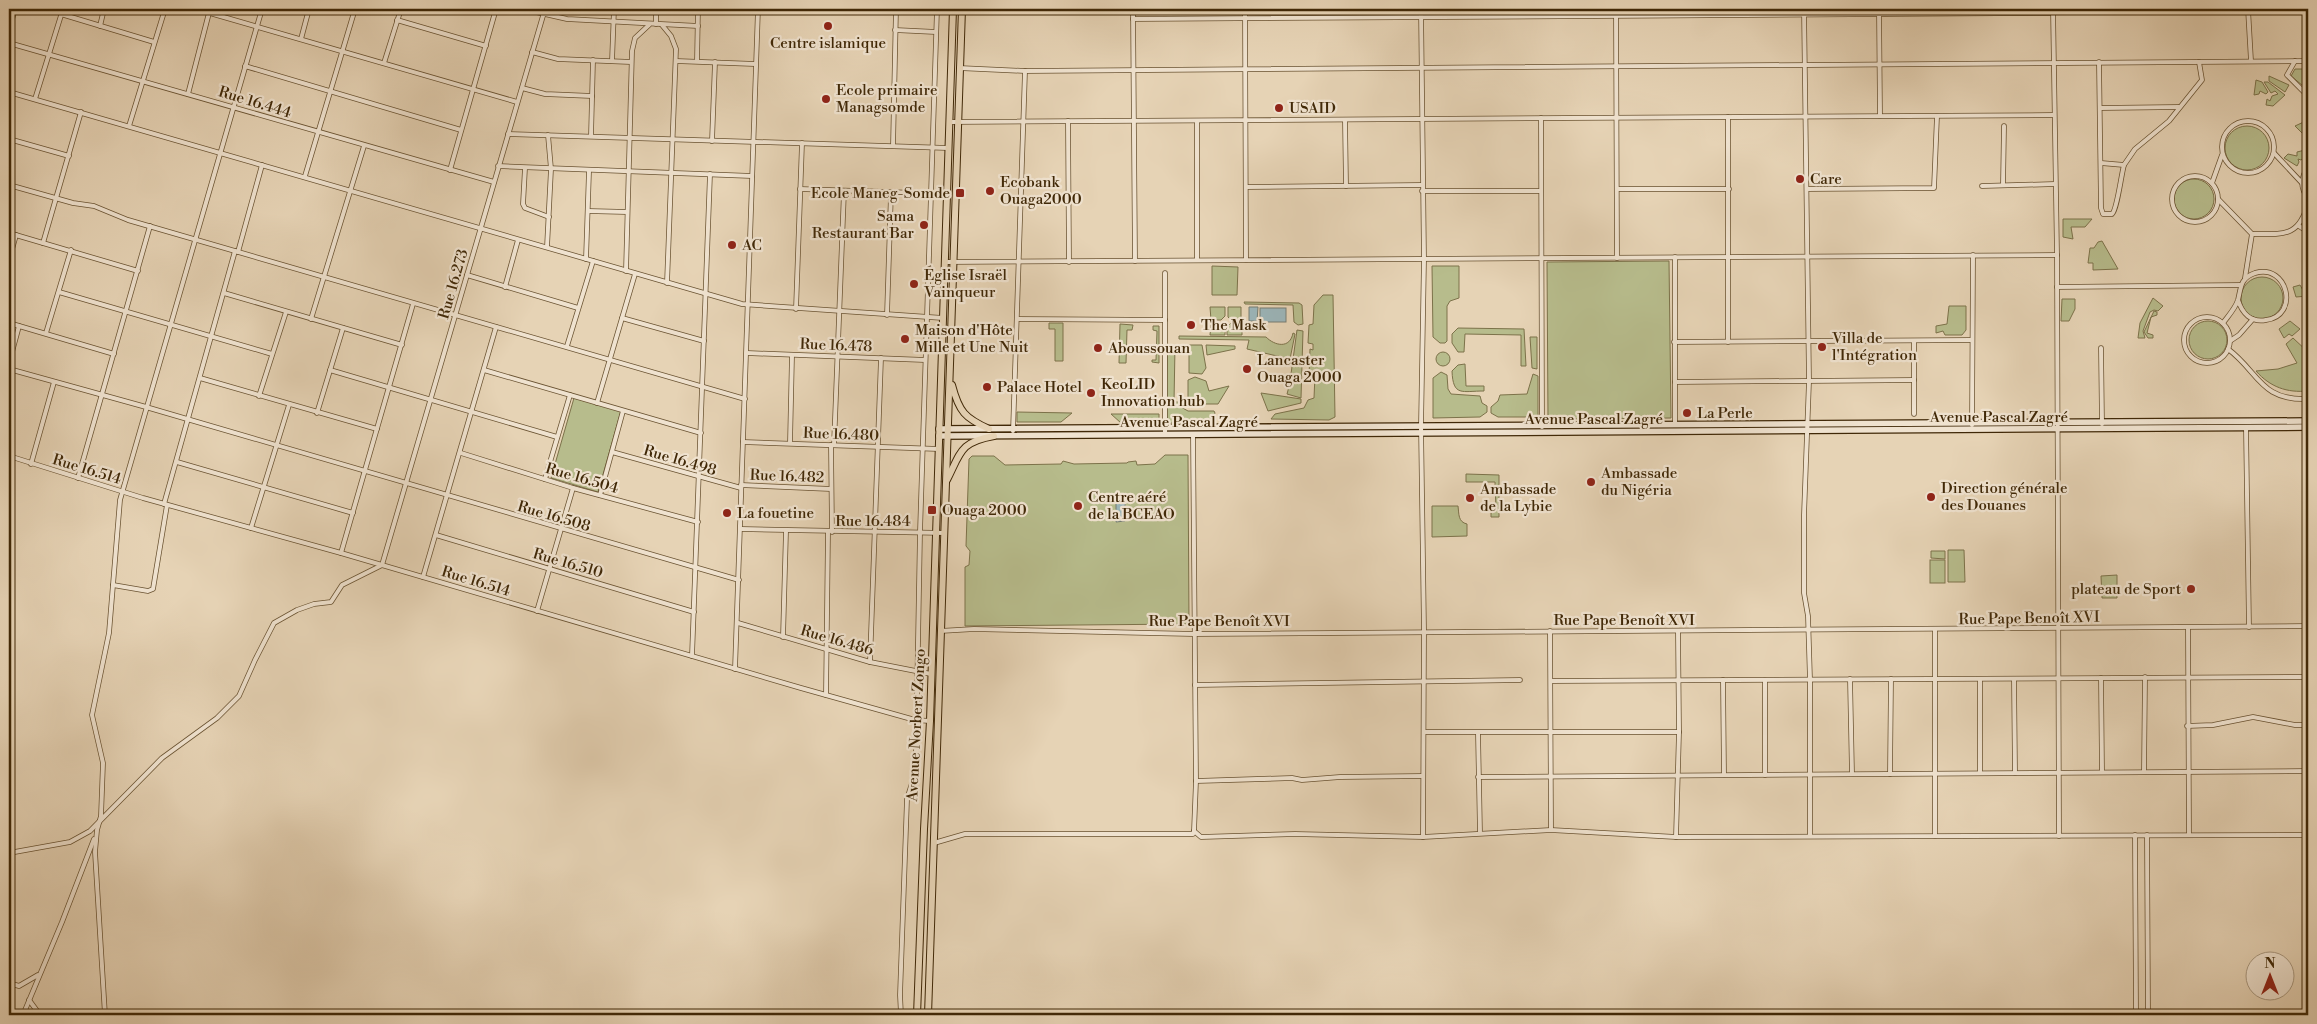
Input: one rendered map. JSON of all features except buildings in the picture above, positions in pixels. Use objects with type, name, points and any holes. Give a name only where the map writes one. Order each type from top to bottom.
[{"type":"main road","name":"Avenue Norbert Zongo","points":[[917,1015],[930,721],[953,9]]},
{"type":"main road","name":"Avenue Norbert Zongo","points":[[928,1015],[962,9]]},
{"type":"main road","points":[[950,376],[961,411],[969,419],[989,429]]},
{"type":"main road","name":"Avenue Pascal Zagré","points":[[948,433],[989,429],[1013,432],[2058,426],[2308,420]]},
{"type":"main road","name":"Avenue Pascal Zagré","points":[[2102,425],[2246,428],[2308,427]]},
{"type":"main road","name":"Avenue Pascal Zagré","points":[[1165,431],[1193,434],[1422,430]]},
{"type":"main road","name":"Avenue Pascal Zagré","points":[[939,433],[994,436],[1013,432]]},
{"type":"main road","points":[[946,483],[955,460],[964,447],[978,438],[994,436]]},
{"type":"street","points":[[9,30],[15,9]]},
{"type":"street","points":[[35,99],[63,9]]},
{"type":"street","points":[[100,26],[104,9]]},
{"type":"street","points":[[129,126],[165,9]]},
{"type":"street","points":[[196,9],[210,11],[517,102]]},
{"type":"street","points":[[23,1015],[72,898],[100,818],[103,763],[92,715],[109,633],[119,506],[262,9]]},
{"type":"street","points":[[301,39],[309,9]]},
{"type":"street","points":[[305,176],[344,52],[355,9]]},
{"type":"street","points":[[384,63],[401,9]]},
{"type":"street","points":[[450,170],[496,9]]},
{"type":"street","points":[[523,9],[567,19],[698,26]]},
{"type":"street","name":"Rue 16.273","points":[[382,565],[545,9]]},
{"type":"street","points":[[612,61],[614,9]]},
{"type":"street","points":[[656,9],[656,24]]},
{"type":"street","points":[[697,61],[698,9]]},
{"type":"street","points":[[735,669],[758,9]]},
{"type":"street","points":[[893,146],[896,9]]},
{"type":"street","points":[[901,1015],[900,995],[907,800],[915,770],[920,532],[937,9]]},
{"type":"street","points":[[1133,9],[1135,261]]},
{"type":"street","points":[[1245,9],[1247,70],[1246,260]]},
{"type":"street","points":[[1421,9],[1424,259],[1422,430],[1424,631],[1423,836]]},
{"type":"street","points":[[1616,9],[1618,258]]},
{"type":"street","points":[[1717,9],[1717,15]]},
{"type":"street","points":[[1804,9],[1809,381],[1806,427],[1804,593],[1809,630],[1810,836]]},
{"type":"street","points":[[1879,9],[1880,116]]},
{"type":"street","points":[[2247,9],[2251,61]]},
{"type":"street","points":[[188,94],[210,11]]},
{"type":"street","points":[[1133,19],[1879,15],[2053,11],[2057,255],[2059,836]]},
{"type":"street","points":[[61,14],[154,42]]},
{"type":"street","points":[[398,20],[486,46]]},
{"type":"street","points":[[626,271],[631,62],[635,38],[649,24]]},
{"type":"street","points":[[662,25],[676,45],[667,283]]},
{"type":"street","points":[[895,30],[936,32]]},
{"type":"street","name":"Rue 16.444","points":[[9,43],[494,182]]},
{"type":"street","points":[[532,52],[558,59],[631,62]]},
{"type":"street","points":[[592,136],[593,60]]},
{"type":"street","points":[[676,61],[755,64]]},
{"type":"street","points":[[2295,61],[2287,75],[2308,96]]},
{"type":"street","points":[[959,68],[1025,71],[1247,70],[1421,66],[1616,67],[2308,61]]},
{"type":"street","points":[[712,141],[715,62]]},
{"type":"street","points":[[2099,62],[2101,211],[2106,214],[2112,214],[2116,210],[2119,181],[2124,165],[2135,149],[2169,121],[2202,80],[2199,62]]},
{"type":"street","points":[[246,66],[461,130]]},
{"type":"street","points":[[1013,432],[1017,262],[1025,71]]},
{"type":"street","points":[[522,88],[548,95],[592,96]]},
{"type":"street","points":[[9,92],[305,176],[635,274],[748,305],[943,318]]},
{"type":"street","points":[[2100,108],[2179,107]]},
{"type":"street","points":[[43,242],[81,112]]},
{"type":"street","points":[[949,122],[2054,115]]},
{"type":"street","points":[[1807,189],[1934,188],[1937,116]]},
{"type":"street","points":[[1728,117],[1730,258],[1728,342]]},
{"type":"street","points":[[1541,118],[1542,429]]},
{"type":"street","points":[[1345,120],[1346,186]]},
{"type":"street","points":[[1068,121],[1069,262]]},
{"type":"street","points":[[1197,121],[1197,260]]},
{"type":"street","points":[[2212,183],[2222,155],[2223,137],[2234,124],[2242,121],[2260,123],[2272,136],[2274,153],[2302,183],[2308,198]]},
{"type":"street","points":[[2003,185],[2004,126]]},
{"type":"street","points":[[508,134],[948,148]]},
{"type":"street","points":[[547,248],[551,169],[548,135]]},
{"type":"street","points":[[9,139],[68,156]]},
{"type":"street","points":[[796,309],[802,143]]},
{"type":"street","points":[[311,319],[364,146]]},
{"type":"street","points":[[2222,155],[2232,169],[2248,174],[2265,168],[2274,153]]},
{"type":"street","points":[[2101,163],[2124,165]]},
{"type":"street","points":[[113,585],[148,591],[153,589],[166,504],[176,462],[262,165]]},
{"type":"street","points":[[498,166],[752,176]]},
{"type":"street","points":[[2302,183],[2303,175],[2308,166]]},
{"type":"street","points":[[525,168],[523,204],[525,208],[549,217]]},
{"type":"street","points":[[586,259],[589,171]]},
{"type":"street","points":[[692,656],[710,174]]},
{"type":"street","points":[[2196,176],[2212,183],[2218,199],[2212,214],[2197,222],[2181,218],[2172,203],[2172,195],[2180,181],[2196,176]]},
{"type":"street","points":[[1982,186],[2055,184]]},
{"type":"street","points":[[9,185],[94,206],[128,220],[195,238],[413,304],[567,346],[745,398]]},
{"type":"street","points":[[1246,187],[1422,185]]},
{"type":"street","points":[[1617,189],[1729,189]]},
{"type":"street","points":[[800,190],[947,194]]},
{"type":"street","points":[[826,695],[832,445],[844,191]]},
{"type":"street","points":[[1422,191],[1541,191]]},
{"type":"street","points":[[887,315],[891,193]]},
{"type":"street","points":[[2218,199],[2252,234],[2281,234],[2299,226],[2308,203]]},
{"type":"street","points":[[588,211],[627,212]]},
{"type":"street","points":[[78,478],[150,226]]},
{"type":"street","points":[[2299,226],[2308,232]]},
{"type":"street","points":[[9,233],[138,271]]},
{"type":"street","points":[[2245,279],[2252,234]]},
{"type":"street","points":[[9,260],[16,235]]},
{"type":"street","points":[[505,287],[518,240]]},
{"type":"street","points":[[46,333],[71,250]]},
{"type":"street","points":[[1972,426],[1971,340],[1973,255]]},
{"type":"street","points":[[945,262],[2057,255]]},
{"type":"street","points":[[1675,257],[1675,428]]},
{"type":"street","points":[[567,346],[593,261]]},
{"type":"street","points":[[2223,323],[2238,300],[2241,285],[2252,274],[2268,272],[2282,281],[2287,296],[2282,311],[2276,317],[2261,321],[2253,319],[2246,314],[2238,300]]},
{"type":"street","points":[[1165,273],[1165,431]]},
{"type":"street","points":[[597,403],[635,274]]},
{"type":"street","points":[[467,275],[578,308]]},
{"type":"street","points":[[2057,287],[2241,285]]},
{"type":"street","points":[[59,292],[272,354]]},
{"type":"street","points":[[224,293],[402,345]]},
{"type":"street","points":[[342,553],[413,304]]},
{"type":"street","points":[[259,396],[286,312]]},
{"type":"street","points":[[2206,317],[2215,318],[2223,323],[2228,331],[2230,341],[2223,357],[2207,363],[2198,361],[2191,356],[2186,349],[2184,340],[2190,324],[2206,317]]},
{"type":"street","points":[[622,318],[704,341]]},
{"type":"street","points":[[1017,319],[1165,320]]},
{"type":"street","points":[[2230,341],[2239,335],[2253,319]]},
{"type":"street","points":[[9,323],[114,354]]},
{"type":"street","points":[[9,363],[19,326]]},
{"type":"street","points":[[423,577],[496,327]]},
{"type":"street","points":[[317,413],[343,328]]},
{"type":"street","points":[[1914,340],[1914,414]]},
{"type":"street","points":[[1674,342],[1971,340]]},
{"type":"street","points":[[2101,348],[2102,425]]},
{"type":"street","points":[[2228,349],[2264,387],[2287,398],[2308,399]]},
{"type":"street","name":"Rue 16.478","points":[[747,353],[925,360]]},
{"type":"street","points":[[790,443],[792,355]]},
{"type":"street","points":[[870,662],[881,358]]},
{"type":"street","name":"Rue 16.508","points":[[9,369],[188,419],[739,580]]},
{"type":"street","points":[[330,370],[557,437]]},
{"type":"street","points":[[484,370],[701,433]]},
{"type":"street","points":[[200,378],[377,429]]},
{"type":"street","points":[[1675,382],[1914,380]]},
{"type":"street","points":[[31,464],[54,382]]},
{"type":"street","points":[[544,479],[570,395]]},
{"type":"street","points":[[252,528],[289,405]]},
{"type":"street","points":[[600,495],[624,411]]},
{"type":"street","points":[[2246,428],[2249,627]]},
{"type":"street","points":[[934,843],[965,834],[1194,834],[1196,780],[1193,434]]},
{"type":"street","name":"Rue 16.480","points":[[743,442],[939,449]]},
{"type":"street","name":"Rue 16.498","points":[[612,452],[741,487]]},
{"type":"street","name":"Rue 16.504","points":[[460,453],[573,488],[698,522]]},
{"type":"street","name":"Rue 16.514","points":[[9,456],[122,492],[342,553],[735,669],[915,720],[937,722]]},
{"type":"street","points":[[176,462],[353,513]]},
{"type":"street","name":"Rue 16.482","points":[[741,487],[832,489]]},
{"type":"street","points":[[537,611],[573,488]]},
{"type":"street","name":"Rue 16.484","points":[[741,529],[786,532],[945,533]]},
{"type":"street","points":[[783,636],[786,532]]},
{"type":"street","name":"Rue 16.510","points":[[436,535],[694,612]]},
{"type":"street","points":[[9,853],[53,846],[77,839],[90,831],[100,818],[162,758],[217,718],[239,696],[267,634],[278,620],[314,604],[331,602],[342,585],[382,565]]},
{"type":"street","name":"Rue 16.486","points":[[738,623],[870,662],[917,673],[931,674]]},
{"type":"street","name":"Rue Pape Benoît XVI","points":[[940,631],[974,629],[1194,634],[2308,626]]},
{"type":"street","points":[[2188,628],[2189,835]]},
{"type":"street","points":[[1935,630],[1935,836]]},
{"type":"street","points":[[1676,837],[1679,732],[1678,631]]},
{"type":"street","points":[[1550,632],[1551,830]]},
{"type":"street","points":[[1551,681],[2308,677]]},
{"type":"street","points":[[2102,678],[2102,772]]},
{"type":"street","points":[[2144,772],[2145,678]]},
{"type":"street","points":[[1850,679],[1852,774]]},
{"type":"street","points":[[1890,774],[1891,679]]},
{"type":"street","points":[[1980,679],[1980,773]]},
{"type":"street","points":[[2014,679],[2016,773]]},
{"type":"street","points":[[1195,685],[1520,680]]},
{"type":"street","points":[[1723,680],[1724,775]]},
{"type":"street","points":[[1765,680],[1765,775]]},
{"type":"street","points":[[2187,726],[2214,725],[2253,717],[2295,725],[2308,725]]},
{"type":"street","points":[[1424,732],[1679,732]]},
{"type":"street","points":[[1478,733],[1480,833]]},
{"type":"street","points":[[1478,777],[2308,771]]},
{"type":"street","points":[[1196,780],[1292,778],[1302,780],[1340,776],[1423,776]]},
{"type":"street","points":[[97,830],[95,852],[105,1015]]},
{"type":"street","points":[[1194,831],[1201,836],[1321,834],[1423,836],[1551,830],[1676,837],[2308,835]]},
{"type":"street","points":[[2135,836],[2136,1015]]},
{"type":"street","points":[[2147,836],[2148,1015]]},
{"type":"street","points":[[9,983],[19,986],[39,975]]},
{"type":"street","points":[[29,1000],[40,1015]]},
{"type":"green space","points":[[2295,69],[2308,69],[2308,90],[2291,76]]},
{"type":"green space","points":[[2269,76],[2289,85],[2285,92],[2269,81]]},
{"type":"green space","points":[[2256,80],[2262,82],[2268,92],[2266,94],[2260,91],[2259,94],[2254,95]]},
{"type":"green space","points":[[2264,82],[2268,82],[2285,95],[2273,106],[2266,105],[2267,99],[2270,101],[2272,96],[2278,94],[2275,91],[2271,93]]},
{"type":"green space","points":[[2308,120],[2308,135],[2304,135],[2295,126]]},
{"type":"green space","points":[[2247,126],[2259,130],[2265,136],[2269,148],[2265,160],[2259,166],[2247,170],[2235,166],[2229,160],[2225,148],[2229,136],[2235,130]]},
{"type":"green space","points":[[2303,140],[2308,141],[2308,155],[2301,160],[2298,159],[2297,166],[2284,158],[2288,154],[2297,156],[2297,152],[2305,150],[2306,144]]},
{"type":"green space","points":[[2194,179],[2205,182],[2211,188],[2214,199],[2211,210],[2205,216],[2194,219],[2183,216],[2177,210],[2174,199],[2177,188],[2183,182]]},
{"type":"green space","points":[[2063,219],[2092,219],[2085,227],[2071,227],[2073,239],[2063,237]]},
{"type":"green space","points":[[2102,241],[2118,269],[2093,270],[2093,263],[2088,263],[2090,248],[2094,248],[2098,242]]},
{"type":"green space","points":[[1669,261],[1671,418],[1548,419],[1547,262]]},
{"type":"green space","points":[[1212,266],[1238,267],[1237,295],[1212,295]]},
{"type":"green space","points":[[1432,266],[1459,266],[1459,298],[1450,301],[1447,306],[1447,341],[1445,343],[1440,343],[1433,337]]},
{"type":"green space","points":[[2262,277],[2277,283],[2283,298],[2277,313],[2262,319],[2247,313],[2241,298],[2247,283]]},
{"type":"green space","points":[[2300,285],[2304,292],[2308,290],[2308,296],[2296,297],[2293,287]]},
{"type":"green space","points":[[1323,295],[1333,295],[1335,417],[1329,420],[1271,419],[1275,414],[1304,408],[1308,400],[1314,398],[1315,375],[1309,375],[1310,349],[1313,350],[1313,344],[1308,343],[1309,325],[1313,324],[1314,305]]},
{"type":"green space","points":[[2153,298],[2163,306],[2158,311],[2150,312],[2143,331],[2145,338],[2138,338],[2140,323]]},
{"type":"green space","points":[[2062,299],[2075,299],[2075,309],[2069,321],[2061,321]]},
{"type":"green space","points":[[1244,302],[1299,303],[1302,305],[1303,324],[1298,325],[1294,322],[1293,305],[1245,304]]},
{"type":"green space","points":[[1949,306],[1966,306],[1966,330],[1962,335],[1945,335],[1943,331],[1936,333],[1936,326],[1947,324]]},
{"type":"green space","points":[[1210,307],[1225,307],[1225,316],[1221,320],[1211,320]]},
{"type":"green space","points":[[1228,307],[1241,307],[1241,320],[1231,320],[1228,317]]},
{"type":"green space","points":[[2154,311],[2157,312],[2157,315],[2151,317]]},
{"type":"green space","points":[[2151,318],[2147,333],[2153,335],[2153,338],[2148,338],[2144,332]]},
{"type":"green space","points":[[2208,321],[2221,327],[2227,340],[2221,353],[2208,359],[2195,353],[2189,340],[2195,327]]},
{"type":"green space","points":[[2290,321],[2300,329],[2292,336],[2289,334],[2284,338],[2279,329]]},
{"type":"green space","points":[[1049,323],[1063,323],[1063,361],[1055,361],[1055,329],[1049,329]]},
{"type":"green space","points":[[1211,323],[1221,323],[1225,327],[1225,335],[1210,335]]},
{"type":"green space","points":[[1231,323],[1242,323],[1242,335],[1227,335],[1227,327]]},
{"type":"green space","points":[[1120,324],[1133,325],[1132,330],[1127,330],[1126,363],[1119,363]]},
{"type":"green space","points":[[1153,326],[1159,326],[1159,363],[1152,362],[1152,360],[1156,360],[1157,331],[1153,330]]},
{"type":"green space","points":[[1458,328],[1524,329],[1526,366],[1521,366],[1521,335],[1465,334],[1464,352],[1458,352],[1452,343],[1452,334]]},
{"type":"green space","points":[[1297,330],[1303,331],[1301,398],[1287,394],[1290,383],[1294,381],[1291,374]]},
{"type":"green space","points":[[1293,333],[1295,334],[1290,359],[1247,349],[1249,340],[1179,339],[1179,336],[1266,337],[1278,344],[1286,344]]},
{"type":"green space","points":[[1530,337],[1537,337],[1537,369],[1532,368]]},
{"type":"green space","points":[[2293,338],[2308,352],[2308,391],[2293,391],[2279,388],[2261,377],[2256,371],[2278,369],[2297,363],[2286,344]]},
{"type":"green space","points":[[1186,345],[1202,345],[1206,368],[1202,374],[1189,373],[1189,352],[1182,352]]},
{"type":"green space","points":[[1206,345],[1235,346],[1235,349],[1207,355]]},
{"type":"green space","points":[[1167,347],[1175,347],[1174,402],[1178,402],[1179,406],[1188,411],[1214,411],[1211,422],[1169,423],[1166,421]]},
{"type":"green space","points":[[1443,352],[1448,354],[1450,359],[1448,364],[1443,366],[1438,364],[1436,359],[1438,354]]},
{"type":"green space","points":[[1465,364],[1466,386],[1484,386],[1484,391],[1464,392],[1457,389],[1454,385],[1452,371],[1458,365]]},
{"type":"green space","points":[[1441,372],[1447,375],[1448,389],[1451,394],[1480,396],[1482,403],[1487,406],[1487,412],[1480,417],[1433,418],[1433,378]]},
{"type":"green space","points":[[1533,374],[1538,376],[1538,417],[1498,417],[1491,413],[1491,407],[1498,401],[1500,395],[1527,394]]},
{"type":"green space","points":[[1195,377],[1206,381],[1209,391],[1229,386],[1218,404],[1188,404],[1188,380]]},
{"type":"green space","points":[[1261,393],[1301,399],[1301,403],[1268,411]]},
{"type":"green space","points":[[574,398],[621,411],[598,492],[551,478]]},
{"type":"green space","points":[[1017,412],[1072,413],[1061,422],[1017,422]]},
{"type":"green space","points":[[1111,414],[1159,414],[1159,423],[1151,435],[1121,423]]},
{"type":"green space","name":"Centre aéré de la BCEAO","points":[[1165,455],[1188,455],[1189,624],[965,626],[965,567],[969,565],[970,551],[966,546],[969,459],[972,456],[994,456],[1005,465],[1061,464],[1063,461],[1074,464],[1127,463],[1136,461],[1137,465],[1155,464]]},
{"type":"green space","points":[[1466,474],[1499,475],[1499,517],[1491,517],[1491,513],[1496,510],[1495,482],[1466,482]]},
{"type":"green space","points":[[1432,506],[1458,506],[1460,520],[1467,524],[1467,536],[1432,537]]},
{"type":"green space","points":[[1948,550],[1964,550],[1965,582],[1948,582]]},
{"type":"green space","points":[[1931,551],[1945,551],[1945,559],[1931,558]]},
{"type":"green space","points":[[1930,560],[1945,560],[1945,583],[1930,583]]},
{"type":"green space","points":[[2117,575],[2117,598],[2102,598],[2101,576]]},
{"type":"water","points":[[1249,307],[1258,307],[1257,321],[1249,321]]},
{"type":"water","points":[[1260,308],[1286,308],[1286,322],[1260,322]]},
{"type":"water","points":[[1116,501],[1125,501],[1125,521],[1116,522]]},
{"type":"place","name":"Centre islamique","points":[[828,26]]},
{"type":"place","name":"Ecole primaire Managsomde","points":[[826,99]]},
{"type":"place","name":"USAID","points":[[1279,108]]},
{"type":"place","name":"Care","points":[[1800,179]]},
{"type":"place","name":"Ecobank Ouaga2000","points":[[990,191]]},
{"type":"place","name":"Ecole Maneg-Somde","points":[[960,193]]},
{"type":"place","name":"Sama Restaurant Bar","points":[[924,225]]},
{"type":"place","name":"AC","points":[[732,245]]},
{"type":"place","name":"Église Israël Vainqueur","points":[[914,284]]},
{"type":"place","name":"The Mask","points":[[1191,325]]},
{"type":"place","name":"Maison d'Hôte Mille et Une Nuit","points":[[905,339]]},
{"type":"place","name":"Villa de l'Intégration","points":[[1822,347]]},
{"type":"place","name":"Aboussouan","points":[[1098,348]]},
{"type":"place","name":"Lancaster Ouaga 2000","points":[[1247,369]]},
{"type":"place","name":"Palace Hotel","points":[[987,387]]},
{"type":"place","name":"KeoLID Innovation hub","points":[[1091,393]]},
{"type":"place","name":"La Perle","points":[[1687,413]]},
{"type":"place","name":"Ambassade du Nigéria","points":[[1591,482]]},
{"type":"place","name":"Direction générale des Douanes","points":[[1931,497]]},
{"type":"place","name":"Ambassade de la Lybie","points":[[1470,498]]},
{"type":"place","name":"Centre aéré de la BCEAO","points":[[1078,506]]},
{"type":"place","name":"Ouaga 2000","points":[[932,510]]},
{"type":"place","name":"La fouetine","points":[[727,513]]},
{"type":"place","name":"plateau de Sport","points":[[2191,589]]}]
